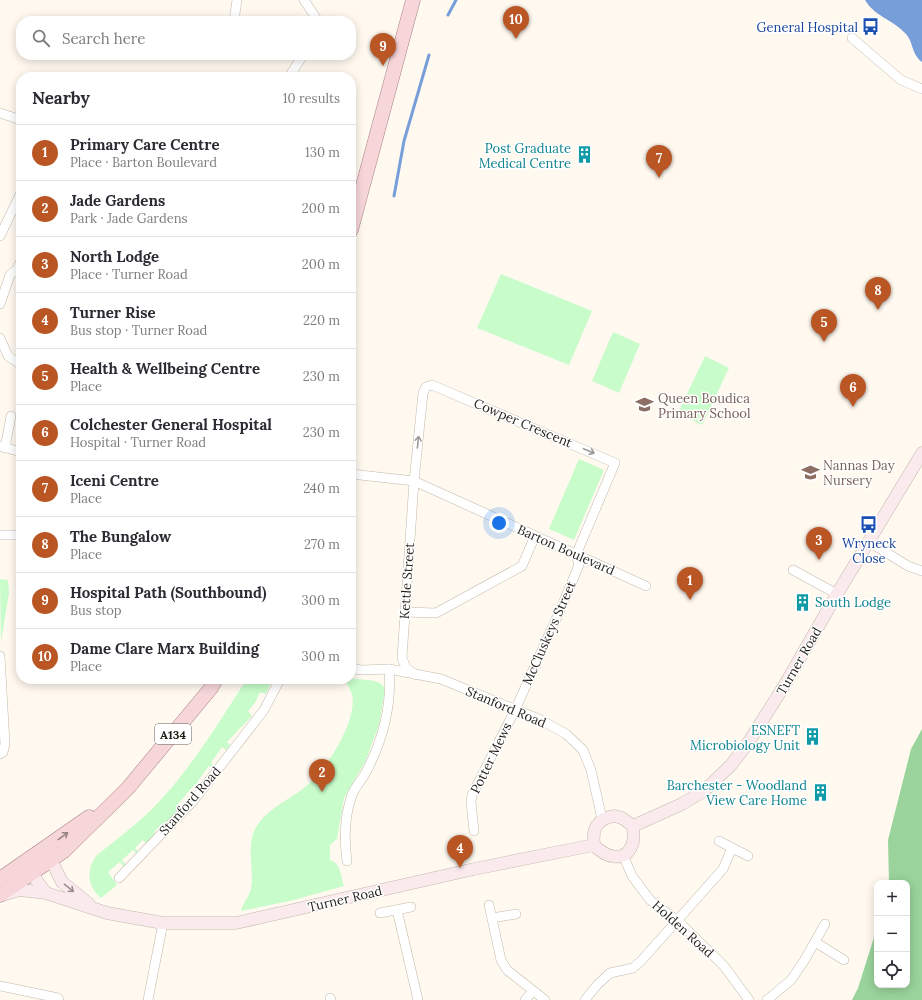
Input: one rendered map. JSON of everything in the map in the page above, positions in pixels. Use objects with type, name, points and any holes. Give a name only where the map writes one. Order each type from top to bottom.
[{"type":"main road","points":[[356,211],[413,0]]},
{"type":"main road","name":"A134","points":[[6,876],[51,860],[64,851],[128,788],[213,684]]},
{"type":"main road","name":"A134","points":[[0,895],[31,866],[128,788]]},
{"type":"street","points":[[235,16],[237,0]]},
{"type":"street","points":[[304,0],[315,16]]},
{"type":"street","points":[[852,38],[901,80],[922,89]]},
{"type":"street","points":[[293,72],[300,60]]},
{"type":"street","points":[[0,113],[16,118]]},
{"type":"street","points":[[0,236],[16,203]]},
{"type":"street","points":[[0,304],[10,275],[16,270]]},
{"type":"street","points":[[0,338],[8,356],[16,362]]},
{"type":"street","name":"Cowper Crescent","points":[[414,481],[423,393],[426,387],[432,385],[615,463],[576,555]]},
{"type":"street","points":[[11,416],[3,447],[16,451]]},
{"type":"street","name":"Turner Road","points":[[633,826],[682,804],[705,790],[724,774],[748,743],[784,686],[837,594],[922,453]]},
{"type":"street","name":"Barton Boulevard","points":[[356,475],[414,481],[646,586]]},
{"type":"street","name":"Kettle Street","points":[[414,481],[402,658],[406,668],[416,675]]},
{"type":"street","points":[[0,534],[16,535]]},
{"type":"street","points":[[405,612],[436,613],[522,566],[535,536]]},
{"type":"street","points":[[869,542],[908,566],[922,571]]},
{"type":"street","name":"McCluskeys Street","points":[[514,710],[579,566],[576,555]]},
{"type":"street","points":[[793,570],[837,594]]},
{"type":"street","points":[[0,656],[5,744],[3,752],[0,754]]},
{"type":"street","name":"Stanford Road","points":[[356,669],[389,669],[441,679],[541,720],[566,734],[583,750],[590,770],[602,819]]},
{"type":"street","points":[[347,861],[344,834],[347,812],[352,794],[366,772],[384,724],[390,691],[389,669]]},
{"type":"street","name":"Stanford Road","points":[[119,878],[194,800],[264,710],[277,684]]},
{"type":"street","name":"Potter Mews","points":[[474,831],[471,802],[472,795],[514,710]]},
{"type":"street","points":[[615,816],[622,818],[633,826],[632,845],[623,855],[613,857],[606,856],[594,846],[593,834],[595,827],[602,819],[615,816]]},
{"type":"street","points":[[718,841],[748,856]]},
{"type":"street","name":"Turner Road","points":[[0,895],[20,890],[46,893],[120,916],[163,923],[236,923],[474,869],[594,846]]},
{"type":"street","points":[[585,1000],[597,985],[610,973],[628,970],[637,964],[678,921],[723,869],[732,848]]},
{"type":"street","name":"Holden Road","points":[[623,855],[632,876],[650,900],[678,921],[724,966],[748,1000]]},
{"type":"street","name":"Turner Road","points":[[51,860],[62,882],[95,909]]},
{"type":"street","points":[[31,866],[46,893]]},
{"type":"street","points":[[489,904],[501,960],[507,970],[545,1000]]},
{"type":"street","points":[[380,913],[411,906]]},
{"type":"street","points":[[397,910],[418,1000]]},
{"type":"street","points":[[492,918],[516,914]]},
{"type":"street","points":[[148,1000],[163,923]]},
{"type":"street","points":[[767,1000],[791,980],[825,924]]},
{"type":"street","points":[[815,942],[844,960]]},
{"type":"street","points":[[0,986],[58,998],[59,1000]]},
{"type":"street","points":[[525,1000],[533,991]]},
{"type":"green space","points":[[501,274],[592,311],[569,365],[477,328]]},
{"type":"green space","points":[[613,332],[640,344],[619,393],[592,381]]},
{"type":"green space","points":[[705,356],[729,368],[702,425],[678,413]]},
{"type":"green space","points":[[579,459],[604,470],[574,540],[549,529]]},
{"type":"green space","points":[[0,579],[8,580],[9,593],[1,642]]},
{"type":"green space","points":[[356,679],[375,681],[380,683],[385,690],[379,725],[365,762],[344,798],[337,839],[330,845],[330,860],[338,867],[344,886],[290,901],[241,911],[251,889],[251,848],[254,832],[258,824],[268,813],[299,792],[322,770],[345,732],[350,718],[353,706],[350,689],[347,684],[356,684]]},
{"type":"green space","points":[[244,684],[270,684],[266,694],[260,692],[255,703],[248,711],[252,716],[227,742],[230,745],[226,750],[222,747],[211,763],[215,766],[213,769],[209,766],[197,782],[201,785],[199,788],[195,784],[176,807],[178,811],[155,831],[149,846],[143,840],[135,848],[140,854],[138,855],[133,850],[122,860],[127,866],[125,868],[120,862],[108,872],[117,885],[101,898],[93,888],[89,872],[96,856],[129,830],[163,798],[189,766]]},
{"type":"green space","points":[[922,729],[922,1000],[852,1000],[858,988],[874,937],[874,988],[910,988],[910,880],[889,880],[888,840],[911,749]]},
{"type":"water","points":[[865,0],[922,0],[922,62],[918,59],[910,40],[905,33],[873,10]]},
{"type":"waterway","points":[[448,15],[456,0]]},
{"type":"waterway","points":[[394,196],[404,141],[429,55]]},
{"type":"place","name":"General Hospital","points":[[871,27]]},
{"type":"place","name":"Dame Clare Marx Building","points":[[516,39]]},
{"type":"place","name":"Hospital Path (Southbound)","points":[[383,66]]},
{"type":"place","name":"Post Graduate Medical Centre","points":[[584,155]]},
{"type":"place","name":"Iceni Centre","points":[[659,178]]},
{"type":"place","name":"The Bungalow","points":[[878,310]]},
{"type":"place","name":"Health & Wellbeing Centre","points":[[824,342]]},
{"type":"place","name":"Queen Boudica Primary School","points":[[645,405]]},
{"type":"place","name":"Colchester General Hospital","points":[[853,407]]},
{"type":"place","name":"Nannas Day Nursery","points":[[810,472]]},
{"type":"place","name":"Wryneck Close","points":[[869,524]]},
{"type":"place","name":"North Lodge","points":[[819,560]]},
{"type":"place","name":"Primary Care Centre","points":[[690,600]]},
{"type":"place","name":"South Lodge","points":[[802,602]]},
{"type":"place","name":"ESNEFT Microbiology Unit","points":[[813,737]]},
{"type":"place","name":"Jade Gardens","points":[[322,792]]},
{"type":"place","name":"Barchester - Woodland View Care Home","points":[[820,792]]},
{"type":"place","name":"Turner Rise","points":[[460,868]]}]
